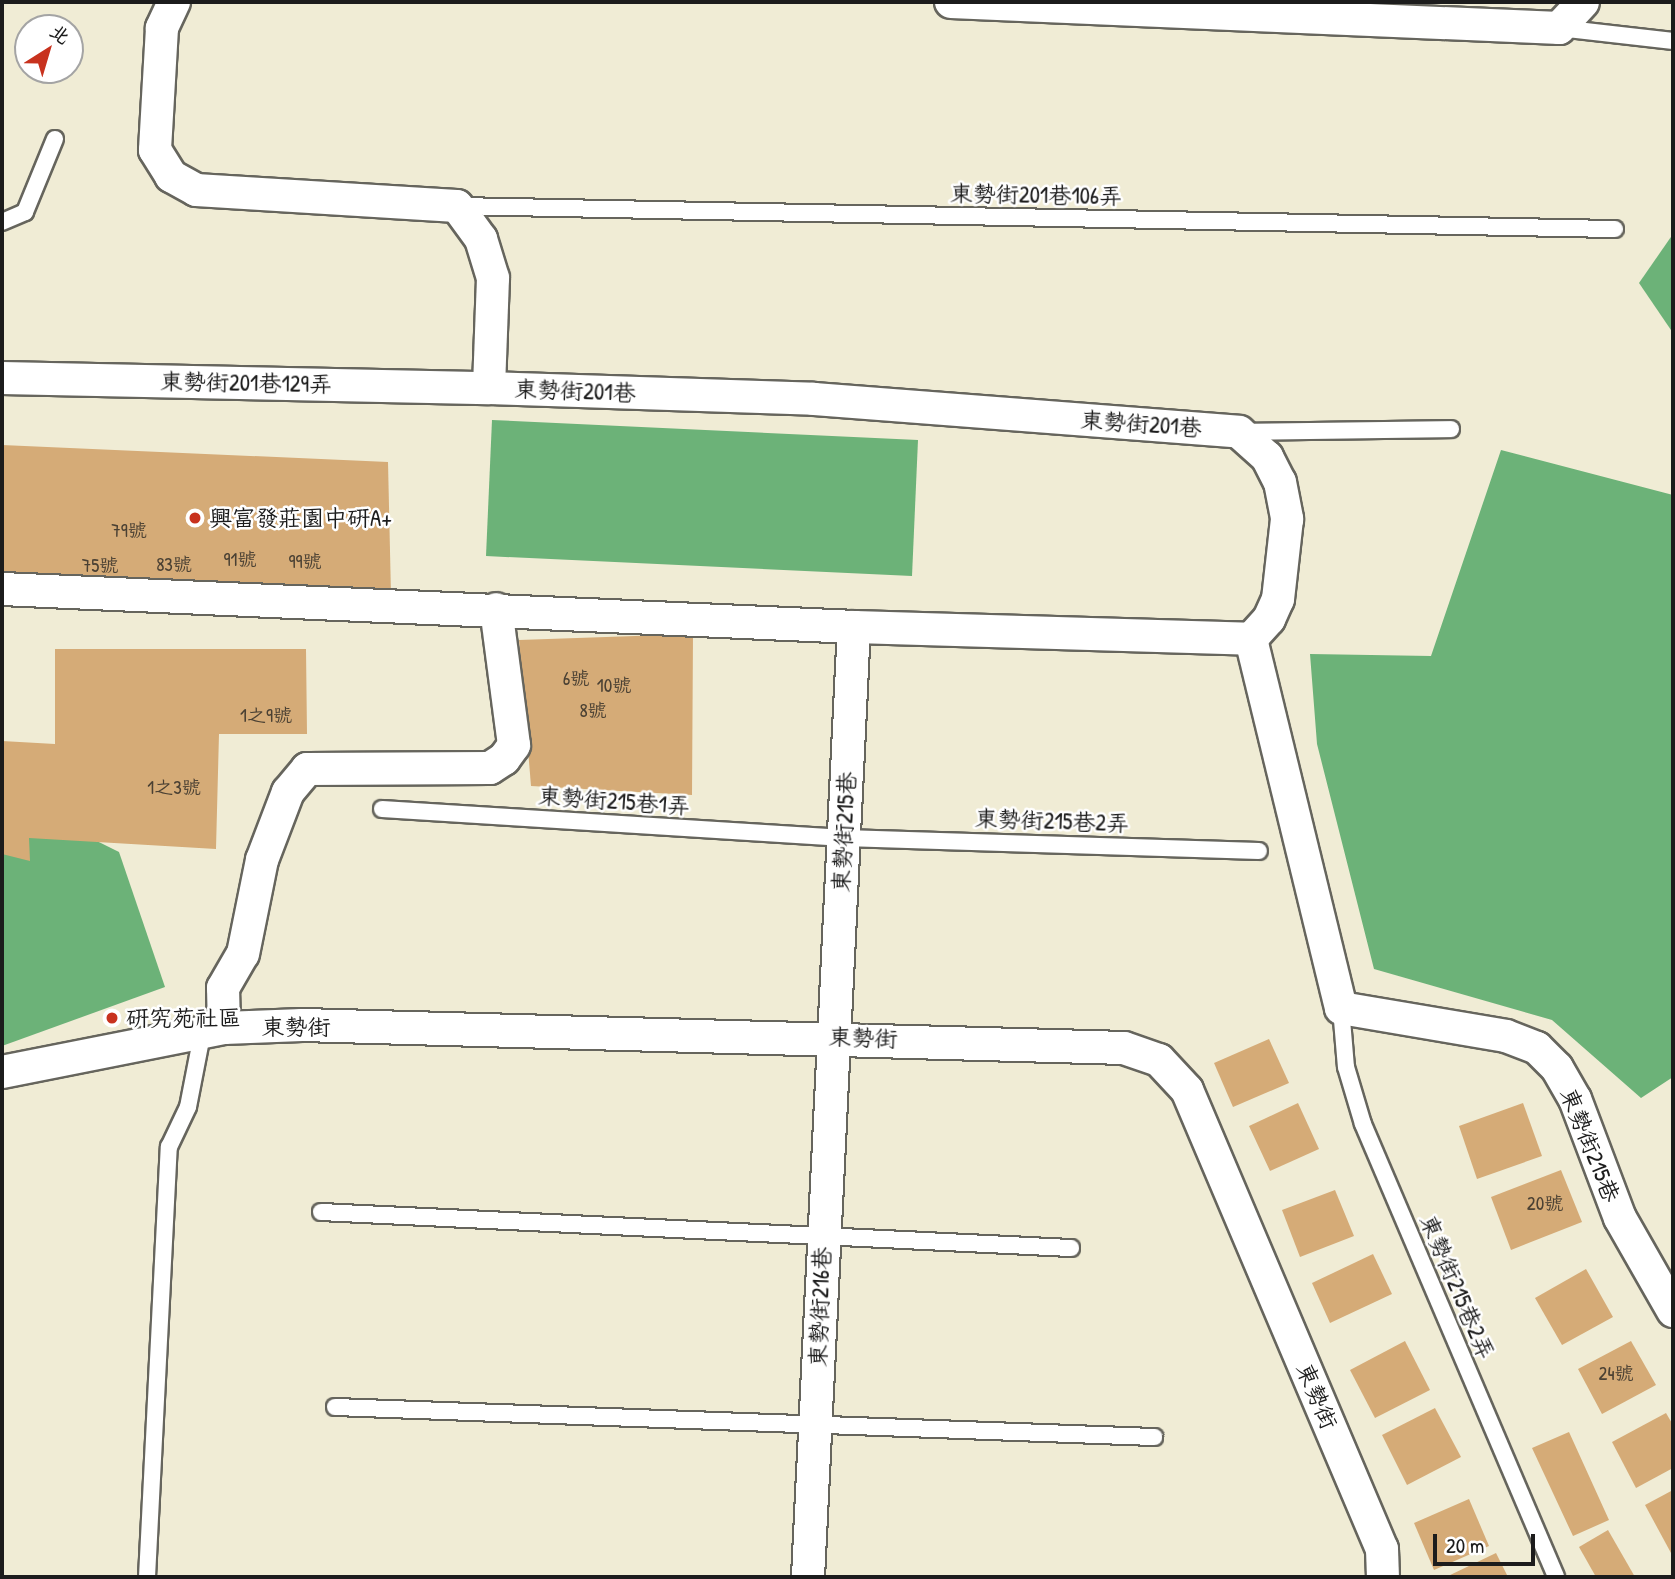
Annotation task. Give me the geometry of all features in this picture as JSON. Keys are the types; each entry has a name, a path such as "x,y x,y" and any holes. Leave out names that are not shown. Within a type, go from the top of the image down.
{"street":[{"path":"174,2 162,28 155,150 171,176 196,190 457,206"},
{"path":"951,2 1559,28 1583,2"},
{"name":"東勢街201巷","path":"457,206 481,239 493,278 489,388 814,399 1239,432"},
{"name":"東勢街201巷129弄","path":"2,378 489,388"},
{"path":"2,589 854,627 1251,639 1269,619 1278,599 1287,519 1280,482 1267,457 1239,432"},
{"path":"213,1031 223,988 243,954 262,860 288,792 307,769 490,768 504,760 514,744 496,609"},
{"name":"東勢街215巷","path":"832,1037 854,627"},
{"path":"1251,639 1341,1008"},
{"name":"東勢街215巷","path":"1341,1008 1506,1036 1537,1048 1557,1068 1575,1099 1620,1218 1673,1311"},
{"name":"東勢街","path":"2,1072 213,1031 302,1025 832,1037 1124,1048 1159,1060 1187,1090 1382,1549 1383,1577"},
{"name":"東勢街216巷","path":"808,1577 832,1037"}],"lane":[{"path":"1559,28 1673,41"},
{"path":"2,222 25,212 55,139"},
{"name":"東勢街201巷106弄","path":"457,206 1615,229"},
{"path":"1239,432 1451,429"},
{"name":"東勢街215巷1弄","path":"382,809 844,838"},
{"name":"東勢街215巷2弄","path":"844,838 1259,850"},
{"name":"東勢街215巷2弄","path":"1341,1008 1346,1067 1363,1124 1556,1577"},
{"path":"147,1577 169,1147 188,1107 213,1031"},
{"path":"321,1212 1070,1248"},
{"path":"335,1406 1154,1437"}],"green space":[{"path":"1673,234 1673,333 1639,283"},
{"path":"492,420 918,440 912,576 486,556"},
{"path":"1501,450 1673,495 1673,1077 1641,1098 1552,1020 1374,969 1317,744 1310,654 1431,656"},
{"path":"2,794 119,852 165,987 2,1046"}],"building":[{"name":"興富發莊園中研A+","path":"2,445 388,462 391,595 2,574"},
{"path":"693,634 692,795 531,786 519,640"},
{"path":"55,649 306,649 307,734 219,734 216,849 29,838 30,861 2,854 2,741 55,744"},
{"path":"1269,1039 1289,1083 1233,1107 1214,1063"},
{"path":"1298,1103 1319,1149 1270,1171 1249,1126"},
{"path":"1523,1103 1542,1156 1477,1179 1459,1126"},
{"path":"1561,1170 1582,1222 1511,1250 1491,1197"},
{"path":"1335,1190 1354,1236 1300,1257 1282,1210"},
{"path":"1373,1254 1392,1294 1330,1323 1312,1283"},
{"path":"1586,1269 1613,1317 1562,1345 1535,1298"},
{"path":"1405,1341 1430,1390 1375,1418 1350,1370"},
{"path":"1631,1341 1656,1385 1602,1414 1578,1369"},
{"path":"1435,1408 1461,1457 1407,1485 1382,1435"},
{"path":"1666,1413 1673,1425 1673,1468 1636,1488 1612,1442"},
{"path":"1569,1432 1609,1520 1573,1536 1532,1448"},
{"path":"1673,1490 1673,1552 1671,1553 1645,1505"},
{"path":"1469,1499 1489,1546 1434,1570 1414,1523"},
{"path":"1608,1530 1635,1577 1596,1577 1579,1547"},
{"path":"1496,1553 1508,1577 1446,1577"}],"place":[{"name":"興富發莊園中研A+","path":"195,518"},
{"name":"研究苑社區","path":"112,1018"}]}
